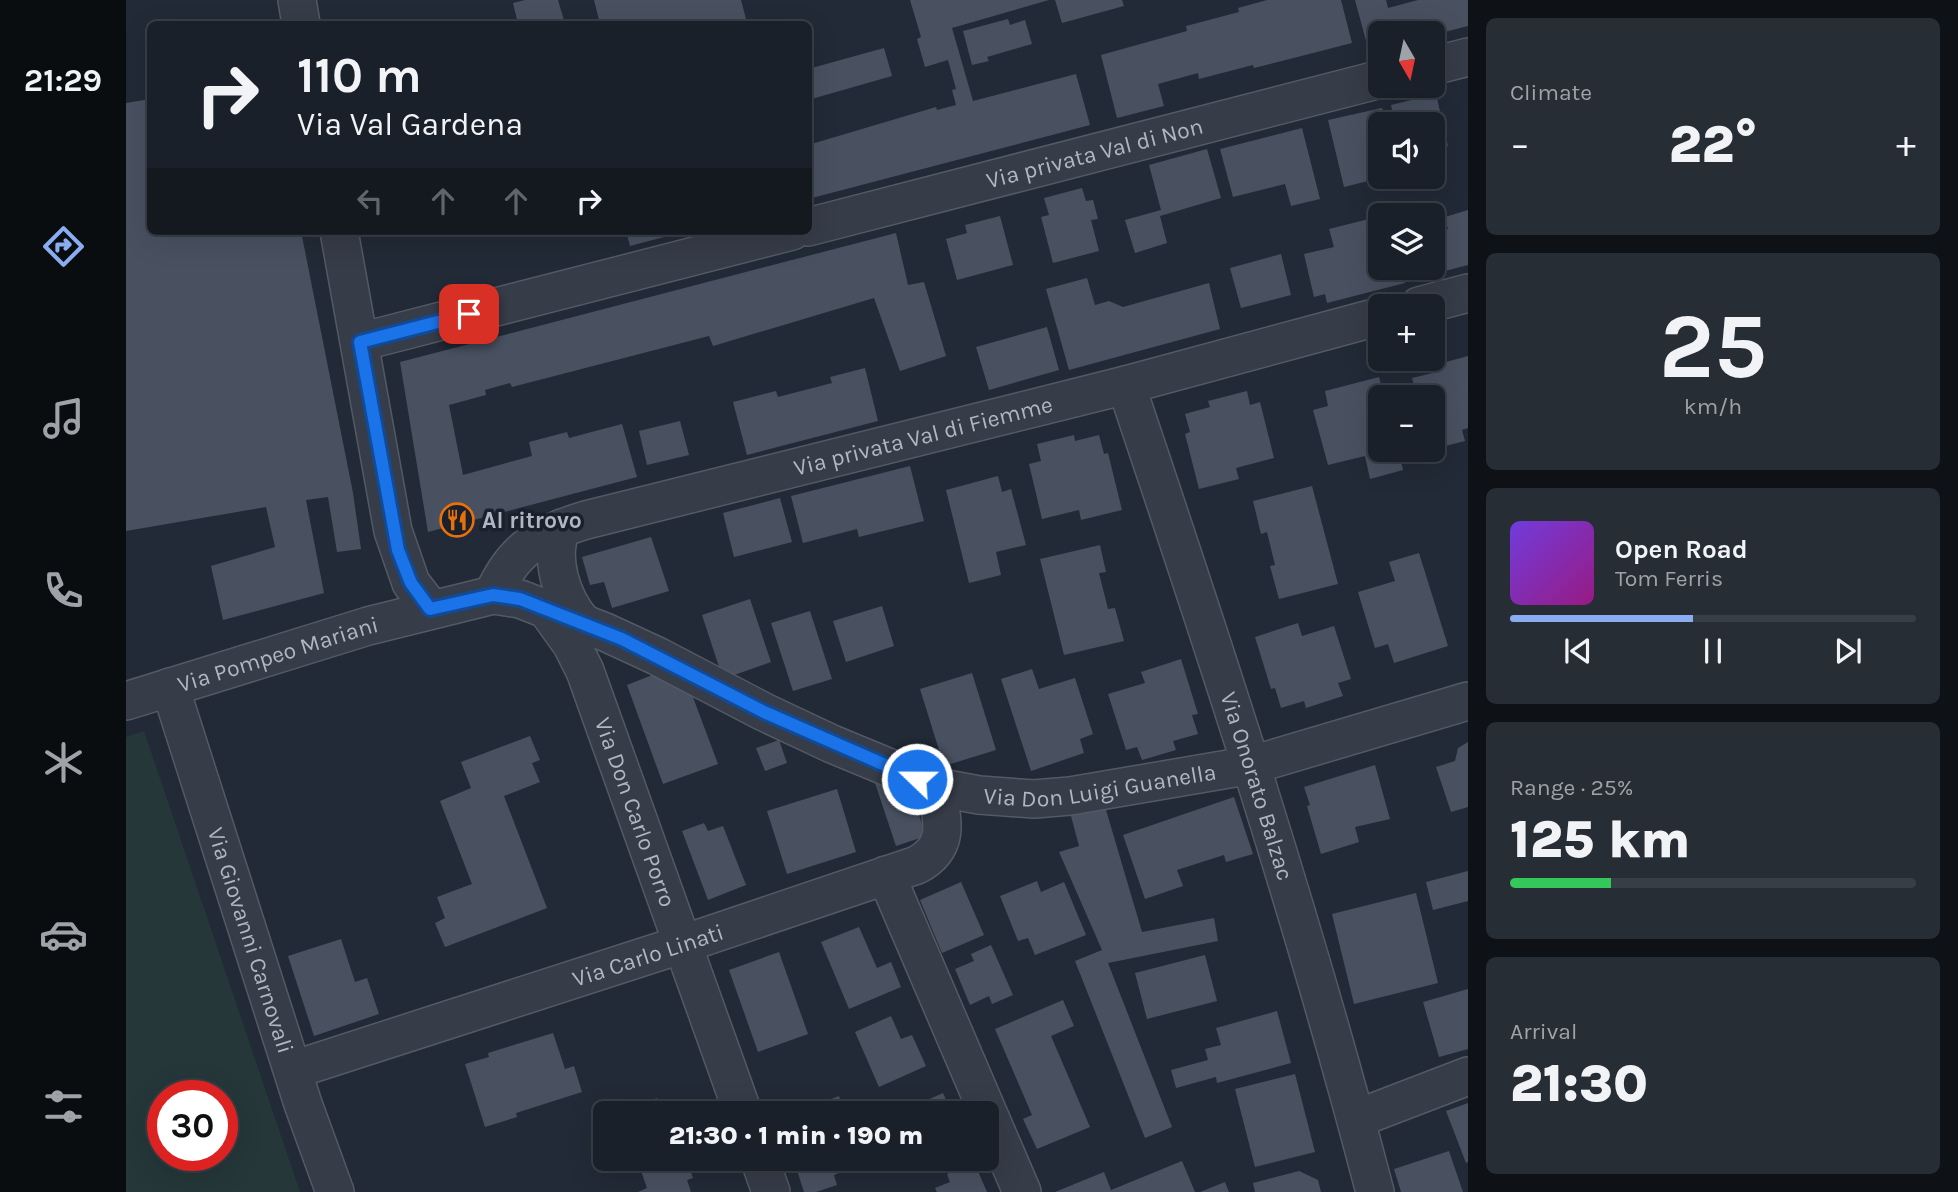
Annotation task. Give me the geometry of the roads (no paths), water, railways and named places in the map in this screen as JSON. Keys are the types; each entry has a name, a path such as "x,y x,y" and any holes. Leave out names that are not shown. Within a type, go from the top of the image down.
{"street":[{"path":"297,0 300,21"},
{"path":"1446,63 1468,57"},
{"name":"Via privata Val di Non","path":"812,226 1368,82"},
{"path":"340,235 398,550 411,583 430,609"},
{"path":"360,342 776,235"},
{"path":"1445,299 1468,293"},
{"name":"Via privata Val di Fiemme","path":"493,595 506,568 516,556 542,536 586,520 1126,385 1368,320"},
{"name":"Via Onorato Balzac","path":"1126,385 1252,765 1375,1192"},
{"path":"562,528 555,546 557,562 568,603 583,623"},
{"name":"Via Don Luigi Guanella","path":"430,609 493,595 520,599 622,639 797,727 936,786 979,796 1047,798 1109,791 1252,765 1468,701"},
{"name":"Via Pompeo Mariani","path":"126,701 355,629 430,609"},
{"name":"Via Don Carlo Porro","path":"547,610 572,645 585,671 739,1101"},
{"path":"585,671 595,654 622,639"},
{"name":"Via Giovanni Carnovali","path":"170,687 335,1192"},
{"name":"Via Carlo Linati","path":"293,1070 917,865 932,856 943,832 936,786"},
{"path":"886,875 1022,1192"},
{"path":"1356,1119 1468,1076"},
{"path":"764,1171 771,1192"}],"place":[{"name":"Al ritrovo","path":"457,520"}]}
